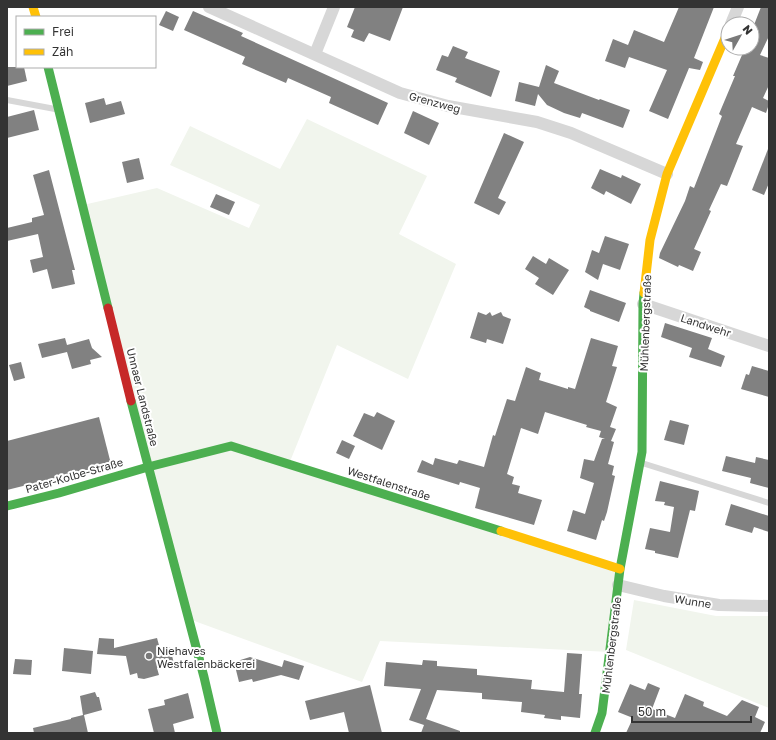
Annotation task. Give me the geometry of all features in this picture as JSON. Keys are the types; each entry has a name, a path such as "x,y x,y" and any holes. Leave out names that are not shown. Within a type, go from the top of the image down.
{"street":[{"name":"Grenzweg","path":"209,7 400,93 448,106 544,124 571,132 668,174"},
{"path":"316,54 334,7"},
{"name":"Mühlenbergstraße","path":"595,733 602,713 620,569 642,452 643,304 650,240 668,174 720,50"},
{"name":"Unnaer Landstraße","path":"48,68 148,467 204,677 217,733"},
{"name":"Landwehr","path":"643,304 769,346"},
{"name":"Westfalenstraße","path":"148,467 231,446 620,569"},
{"name":"Pater-Kolbe-Straße","path":"7,506 148,467"},
{"name":"Wunne","path":"618,585 664,596 719,605 769,606"}],"lane":[{"path":"7,100 59,109"},
{"path":"640,462 769,503"}],"shaded area":[{"path":"307,119 427,176 399,234 456,264 408,379 337,345 289,464 620,569 610,652 380,641 362,682 189,619 83,205 157,188 249,228 260,205 170,165 190,126 280,169"},
{"path":"634,600 716,616 769,616 769,708 626,650"}],"building":[{"path":"355,7 403,7 390,41 369,33 364,42 351,37 354,30 347,27"},
{"path":"679,7 714,7 694,58 703,62 700,70 689,68 668,119 649,111 667,70 629,57 625,68 605,61 613,39 628,45 634,30 664,42"},
{"path":"761,7 769,7 769,36 760,55 760,16 757,16"},
{"path":"166,11 179,17 173,31 159,25"},
{"path":"193,11 243,33 241,36 388,103 378,125 329,103 331,97 288,78 286,83 242,64 245,57 184,30"},
{"path":"453,46 468,52 465,58 500,71 491,97 455,82 457,78 436,70 442,55 448,57"},
{"path":"760,55 769,58 769,85 763,98 769,101 769,104 766,113 752,107 736,144 743,146 727,186 721,184 694,249 701,252 693,271 679,265 678,267 659,258 660,253 685,201 690,186 694,188 722,116 719,114 735,76 733,76 742,56"},
{"path":"546,65 559,71 554,83 630,110 623,128 582,113 580,118 564,113 547,105 538,94 535,106 515,101 519,82 539,87"},
{"path":"7,67 24,68 27,81 7,86"},
{"path":"104,98 106,105 121,101 125,114 90,123 85,103"},
{"path":"34,110 39,130 7,138 7,117"},
{"path":"413,111 439,123 429,145 404,133"},
{"path":"504,133 524,142 498,198 506,202 499,215 474,203"},
{"path":"768,149 769,183 764,195 752,190"},
{"path":"139,158 144,179 127,183 122,162"},
{"path":"600,169 621,178 622,175 641,184 631,204 606,191 604,195 591,188"},
{"path":"49,170 75,270 72,270 75,284 52,289 47,269 33,273 30,260 43,257 38,234 7,241 7,228 32,222 32,218 44,215 33,175"},
{"path":"216,194 235,202 229,215 210,207"},
{"path":"605,236 629,244 620,270 603,264 598,280 585,272 592,250 599,253"},
{"path":"533,256 546,264 549,258 569,270 553,295 535,284 539,278 525,269"},
{"path":"590,290 626,303 619,322 590,311 584,307"},
{"path":"478,312 486,315 490,312 492,316 501,312 503,316 511,319 503,344 487,339 486,343 470,338"},
{"path":"665,323 712,338 708,349 725,356 721,367 689,357 692,348 661,337"},
{"path":"65,338 67,345 89,339 92,348 102,357 90,360 91,364 72,369 67,352 42,358 38,344"},
{"path":"591,338 618,346 612,366 617,367 606,402 617,407 610,427 616,429 611,441 614,442 608,464 614,466 612,475 615,476 607,512 604,521 602,520 596,540 567,531 573,510 585,514 594,483 580,478 584,459 594,461 602,439 605,439 599,437 601,431 586,427 587,425 545,412 538,434 521,428 507,474 514,477 512,484 520,486 518,493 542,500 534,525 475,508 480,488 460,482 459,485 417,472 422,460 433,465 435,458 457,464 459,460 484,467 493,435 495,436 507,399 515,401 526,367 541,373 539,380 568,389 568,387 575,389"},
{"path":"21,362 25,378 14,381 9,365"},
{"path":"752,366 769,371 769,397 741,389 746,374 749,375"},
{"path":"377,412 395,421 382,450 353,436 364,413 374,417"},
{"path":"99,417 111,464 7,490 7,441"},
{"path":"670,420 689,425 684,445 664,440"},
{"path":"342,440 355,446 349,459 336,453"},
{"path":"726,456 755,463 756,457 769,460 769,488 750,483 751,478 722,471"},
{"path":"660,481 699,491 695,511 690,510 678,558 655,553 655,551 645,549 650,528 670,532 674,507 664,505 665,502 655,501"},
{"path":"731,504 769,516 769,532 754,527 752,533 725,525"},
{"name":"Niehaves Westfalenbäckerei","path":"99,638 114,639 114,648 157,638 160,649 170,647 174,664 157,668 159,675 144,679 138,678 137,673 130,675 126,656 97,654"},
{"path":"64,648 93,651 91,674 62,671"},
{"path":"567,653 582,654 579,694 582,694 580,718 561,716 561,720 544,718 545,715 521,712 522,702 482,699 482,693 437,690 426,719 460,731 460,733 421,733 424,725 409,720 421,689 384,686 386,662 422,665 423,660 437,661 437,666 477,669 477,675 532,680 531,689 564,692"},
{"path":"250,657 282,667 284,660 304,666 299,680 281,675 253,682 252,679 239,682 234,662"},
{"path":"15,659 32,660 31,675 13,674"},
{"path":"648,683 660,688 652,709 675,718 685,694 704,702 703,706 727,716 742,700 759,707 755,717 765,722 760,733 626,733 633,718 618,712 630,684 645,690"},
{"path":"370,685 382,733 349,733 344,712 310,720 305,701"},
{"path":"95,692 97,697 99,697 102,710 84,715 88,733 34,733 33,728 83,715 80,696"},
{"path":"188,693 194,718 173,724 175,733 154,733 148,709 165,705 164,700"}],"traffic: fast":[{"path":"48,68 108,308"},
{"path":"595,733 602,713 620,569 642,452 644,293"},
{"path":"131,401 204,677 217,733"},
{"path":"7,506 231,446 501,531"}],"traffic: slow":[{"path":"33,7 36,16"},
{"path":"644,293 650,240 667,174 720,50"},
{"path":"501,531 620,569"}],"traffic: jam":[{"path":"108,308 131,401"}],"place":[{"name":"Niehaves Westfalenbäckerei","path":"149,656"}]}
